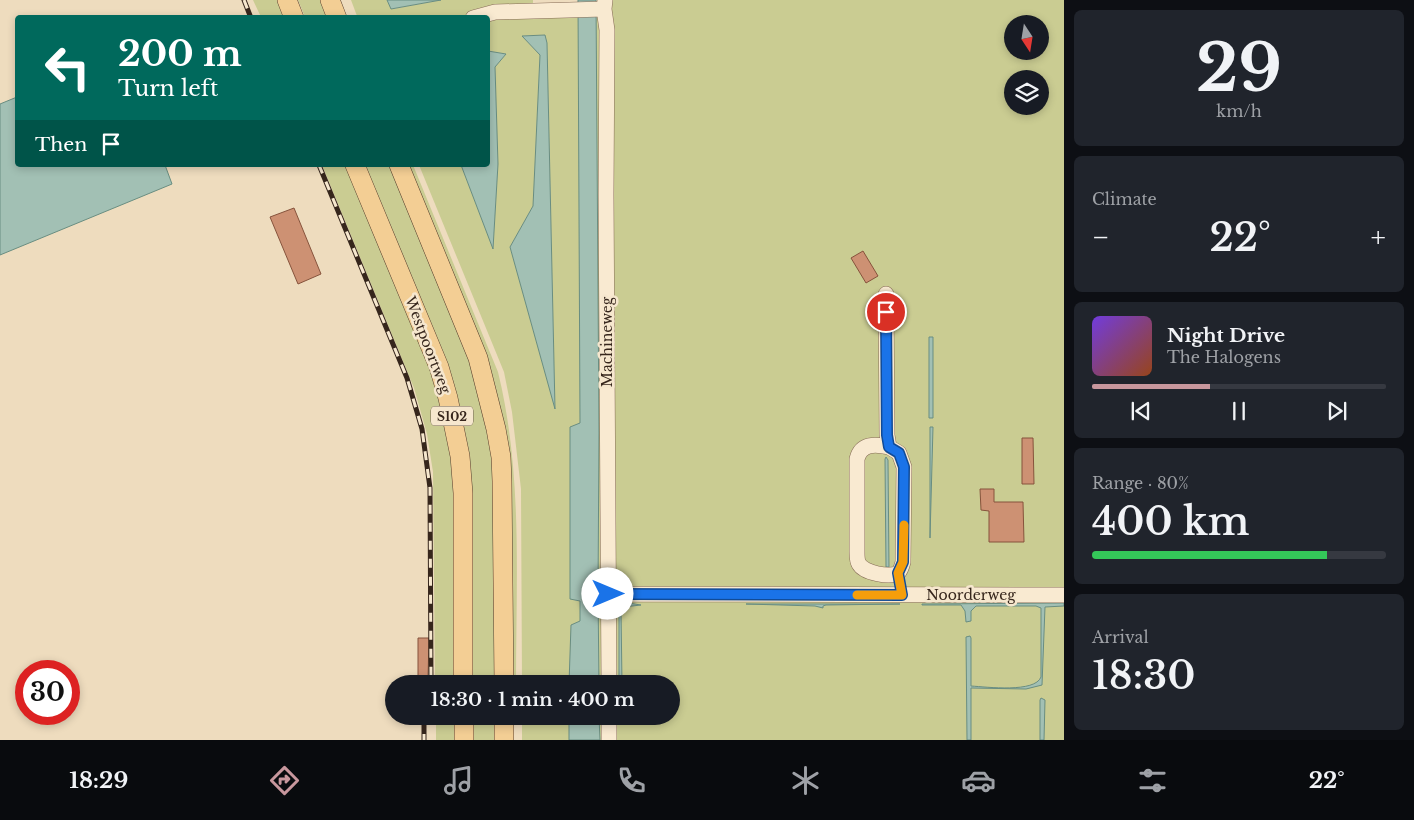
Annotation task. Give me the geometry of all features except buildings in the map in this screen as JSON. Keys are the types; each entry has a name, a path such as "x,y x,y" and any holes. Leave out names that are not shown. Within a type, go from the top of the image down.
{"main road":[{"path":"287,0 293,15"},
{"path":"330,0 336,15"},
{"name":"Westpoortweg","path":"356,167 439,367 448,398 460,456 463,493 464,675"},
{"name":"S102","path":"400,167 478,358 496,429 501,457 502,482 504,675"},
{"path":"464,725 464,740"},
{"path":"504,725 504,740"}],"street":[{"path":"484,15 495,12 572,10 602,6"},
{"name":"Machineweg","path":"602,6 607,30 609,675"},
{"path":"886,294 887,435 889,447"},
{"path":"898,573 871,572 861,567 858,559 857,459 861,449 869,446 889,447 899,453 904,467 903,562 898,573 902,595"},
{"name":"Noorderweg","path":"608,594 1064,595"},
{"path":"609,725 609,740"}],"green space":[{"path":"253,0 277,0 283,15 260,15"},
{"path":"298,0 325,0 331,15 304,15"},
{"path":"351,0 387,0 392,9 441,0 533,0 531,6 487,7 467,15 357,15"},
{"path":"611,0 1064,0 1064,740 613,740 613,725 680,725 680,675 613,675 616,588"},
{"path":"490,18 601,18 606,675 522,675 521,489 512,412 504,372 420,167 462,167 493,248 498,164 495,67 506,54 490,51","holes":["544,35 547,43 555,407 510,247 533,206 540,55 522,36"]},
{"path":"323,167 348,167 424,348 453,435 460,675 435,675 433,472 427,434 414,388"},
{"path":"362,167 389,167 413,211 462,332 491,427 499,675 468,675 465,456"},
{"path":"410,167 414,167 498,372 506,410 515,488 517,566 516,675 508,675 506,456"},
{"path":"436,725 460,725 460,740 436,740"},
{"path":"468,725 499,725 498,740 468,740"},
{"path":"522,725 606,725 606,740 522,740"}],"shaded area":[{"path":"387,0 441,0 391,9"},
{"path":"578,0 596,0 599,675 569,675 571,625 580,621 580,601 570,599 570,427 580,423"},
{"path":"545,35 547,43 555,409 510,247 533,206 540,55 522,36"},
{"path":"490,51 506,54 495,67 498,164 493,249 462,167 490,167"},
{"path":"15,98 15,167 166,167 172,184 0,255 0,104"},
{"path":"929,337 933,337 933,418 929,418"},
{"path":"930,427 933,427 930,538"},
{"path":"886,457 888,460 889,567 886,567"},
{"path":"1064,603 1064,606 1045,607 1042,685 1026,689 971,688 971,740 967,740 966,637 970,636 971,638 971,686 1010,688 1030,685 1037,682 1041,677 1041,608 1036,606 976,606 971,611 971,621 966,622 965,611 961,605 922,604"},
{"path":"620,604 641,605 623,607 621,610 622,675 619,675"},
{"path":"746,604 900,604 826,605 823,608 815,606"},
{"path":"1041,698 1045,700 1044,740 1040,740"},
{"path":"569,725 599,725 600,740 569,740"}],"railway":[{"path":"244,0 250,15"},
{"path":"320,167 407,378 422,429 430,488 431,675"},
{"path":"424,725 424,740"}],"slow traffic":[{"path":"857,595 902,595 898,573 903,565 904,525"}],"route":[{"path":"608,594 902,595 898,573 903,565 904,467 899,453 897,450 889,447 887,440 886,312"}]}
